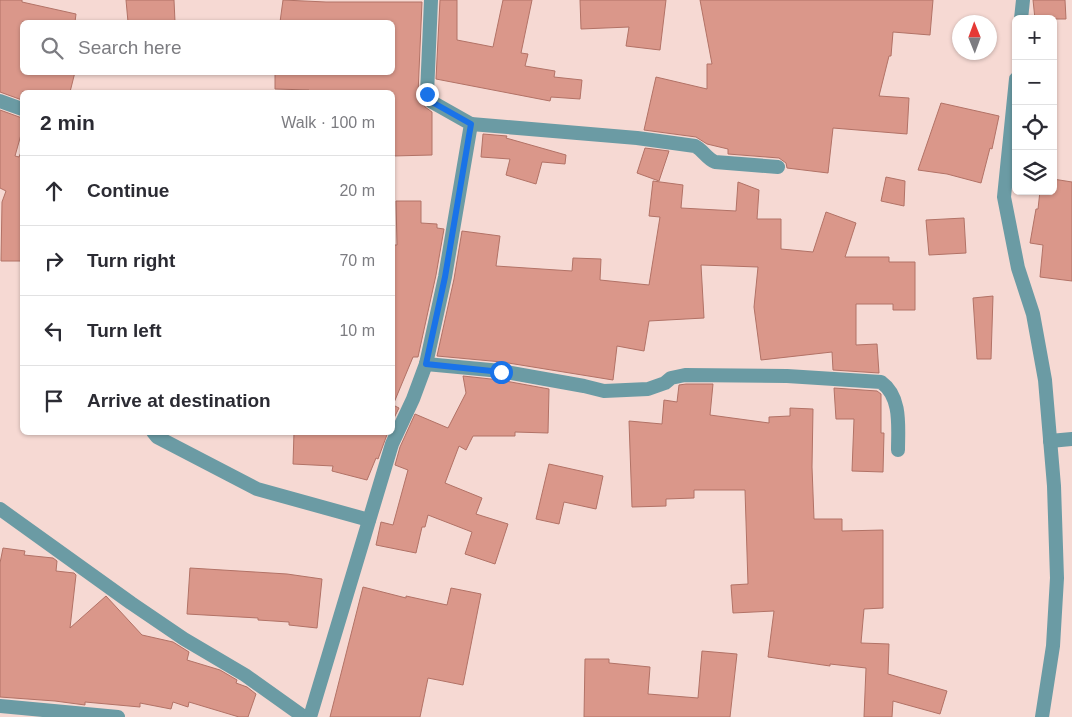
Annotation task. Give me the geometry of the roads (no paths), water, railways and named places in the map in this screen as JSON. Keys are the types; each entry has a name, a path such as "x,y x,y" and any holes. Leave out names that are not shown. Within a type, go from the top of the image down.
{"street":[{"path":"431,0 427,94 432,102 471,124 637,138 694,146 701,149 710,160 715,162 778,167"},
{"path":"1021,15 1023,0"},
{"path":"0,101 20,108"},
{"path":"1013,105 1004,196 1018,268 1033,314 1045,380 1057,578 1053,646 1042,717"},
{"path":"310,717 392,444 413,399 426,364 445,277 471,124"},
{"path":"426,364 501,372 604,391 648,389 665,383 671,378 685,375 787,376 881,382 890,388 898,413 898,450"},
{"path":"156,435 257,489 369,520"},
{"path":"1050,441 1072,439"},
{"path":"0,509 131,603 184,639 245,675 304,717"},
{"path":"0,706 118,717"}]}
